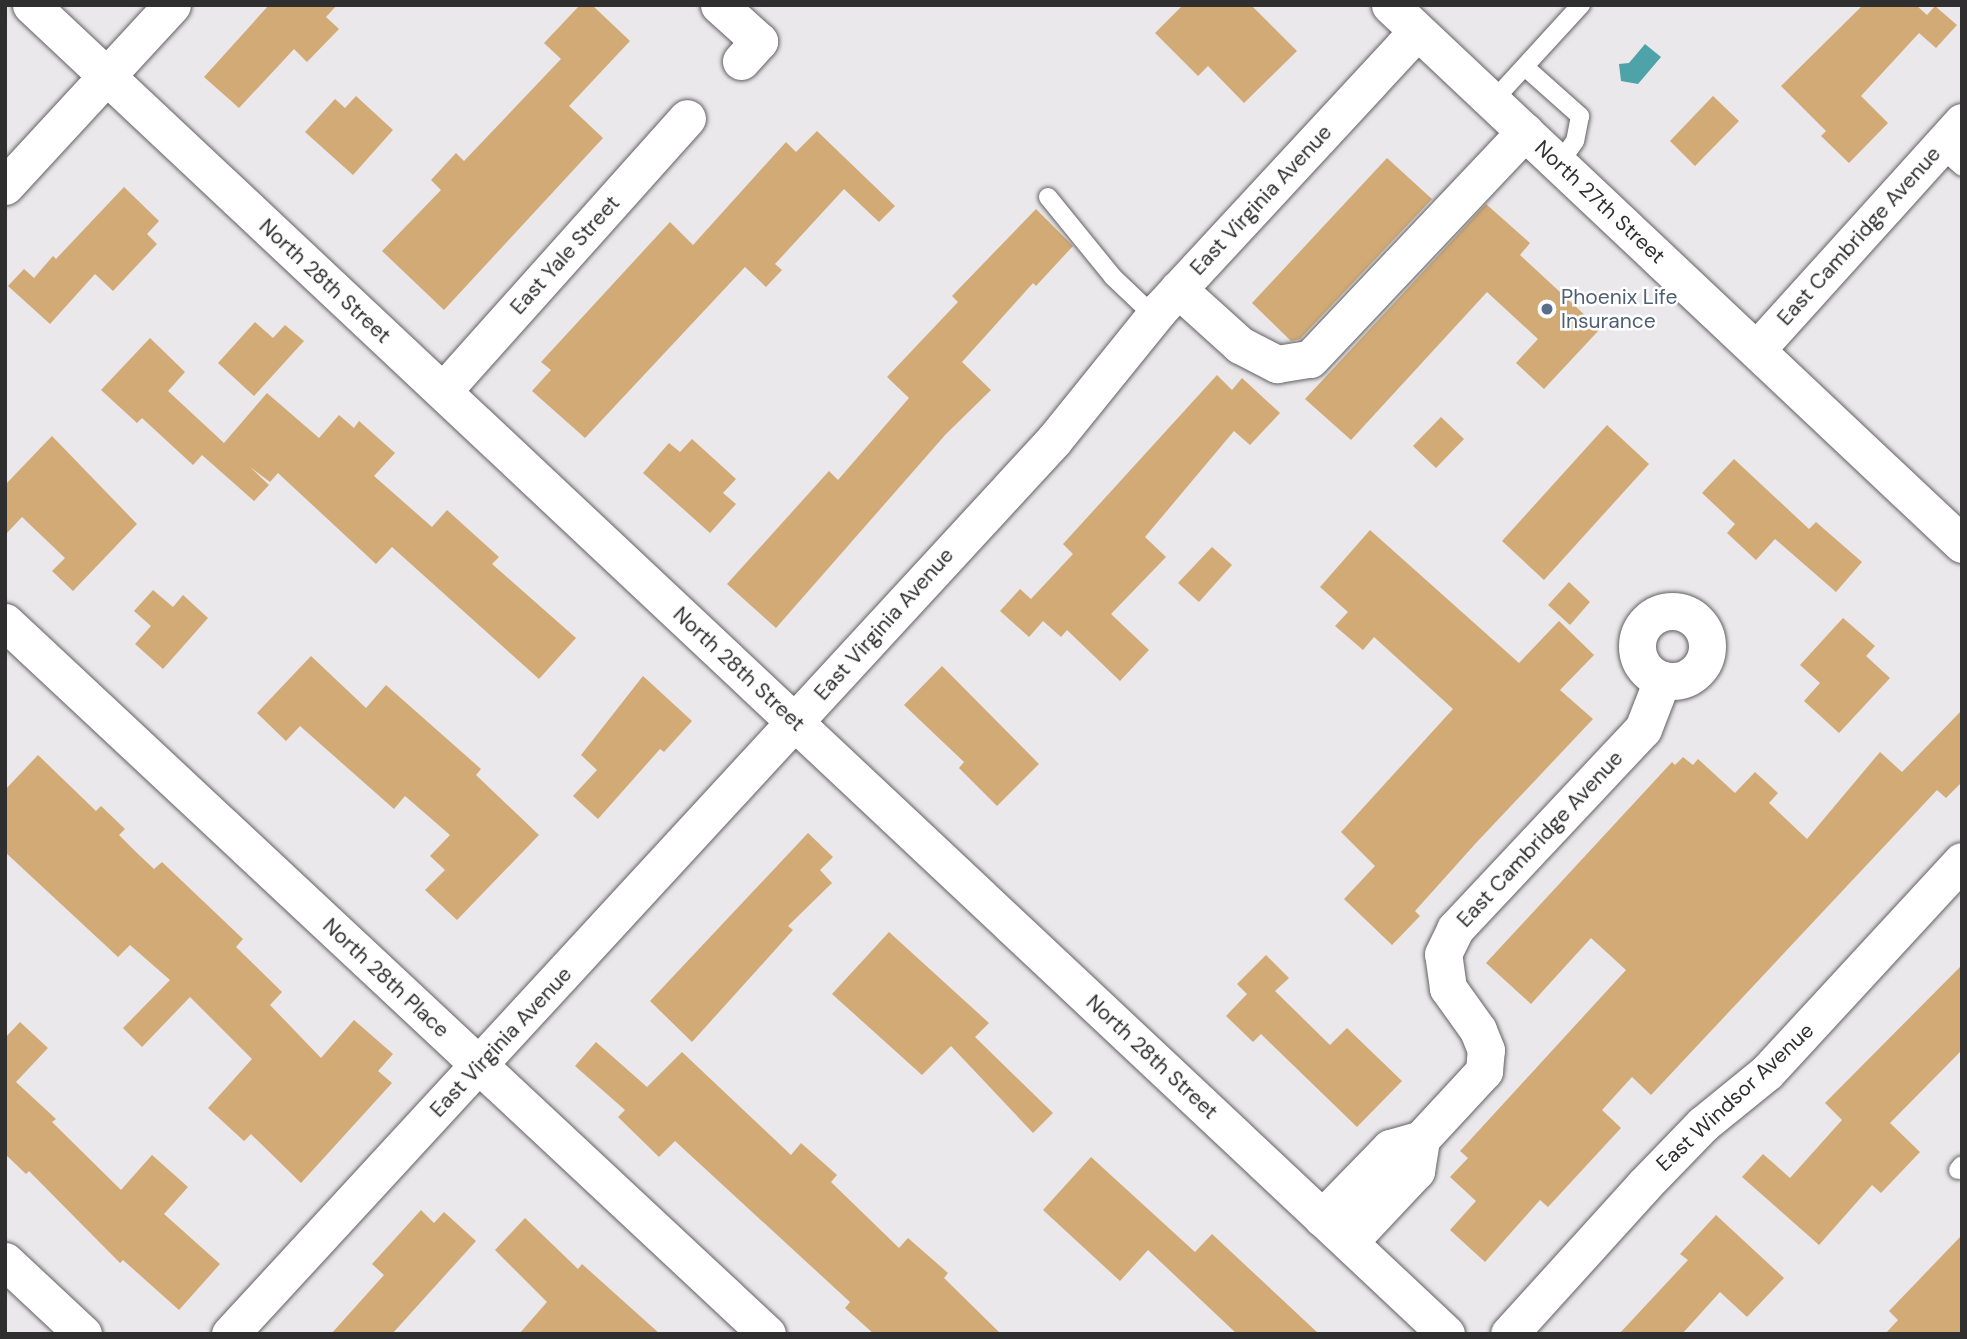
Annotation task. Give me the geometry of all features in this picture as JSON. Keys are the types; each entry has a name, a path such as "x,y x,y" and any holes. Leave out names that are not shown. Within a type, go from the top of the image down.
{"street":[{"name":"North 28th Street","path":"31,5 1446,1334"},
{"path":"5,186 172,5"},
{"path":"719,5 759,41 741,61"},
{"name":"North 27th Street","path":"1390,5 1962,544"},
{"name":"East Virginia Avenue","path":"230,1334 480,1066 1054,440 1178,289 1417,32"},
{"name":"East Yale Street","path":"443,391 687,118"},
{"path":"1178,289 1240,345 1277,364 1310,359 1525,132"},
{"name":"East Cambridge Avenue","path":"1757,349 1954,145"},
{"name":"North 28th Place","path":"5,622 767,1334"},
{"name":"East Cambridge Avenue","path":"1322,1217 1390,1148 1421,1139 1484,1071 1486,1050 1478,1030 1448,988 1443,954 1455,929 1643,729 1662,680"},
{"name":"East Windsor Avenue","path":"1509,1334 1643,1186 1703,1124 1767,1072 1962,861"},
{"path":"1349,1242 1416,1171 1421,1139"},
{"path":"5,1261 83,1334"}],"lane":[{"path":"1492,102 1581,5"},
{"path":"1525,66 1580,116 1575,141 1559,164"},
{"path":"1048,197 1113,277 1154,316"}],"water":[{"path":"1645,44 1661,57 1638,84 1621,81 1619,64 1629,63"}],"building":[{"path":"269,5 337,5 326,17 339,29 307,62 294,49 239,108 204,77"},
{"path":"580,5 592,5 630,41 569,106 603,138 444,310 382,251 441,190 431,180 456,153 464,161 561,59 544,43"},
{"path":"1183,5 1251,5 1297,51 1244,103 1208,66 1198,76 1155,33"},
{"path":"1863,5 1916,5 1927,15 1935,6 1957,25 1936,48 1919,33 1861,96 1888,123 1849,163 1821,136 1826,131 1781,86"},
{"path":"356,96 393,130 353,175 305,132 335,99 345,108"},
{"path":"1713,96 1739,121 1695,166 1670,141"},
{"path":"817,131 895,206 879,222 844,189 775,264 782,270 766,287 745,267 585,438 532,391 551,370 541,362 670,222 693,245 786,142 796,152"},
{"path":"1387,158 1432,199 1300,339 1291,341 1252,303"},
{"path":"124,187 159,221 147,234 157,244 113,291 95,274 50,324 8,286 24,269 34,278 53,256 56,259"},
{"path":"1486,204 1530,243 1520,255 1600,329 1544,389 1516,363 1538,339 1487,292 1351,440 1305,399"},
{"path":"1036,209 1073,246 1036,286 1033,283 962,362 991,390 946,434 776,628 727,584 829,471 838,480 909,398 887,377 958,302 952,296"},
{"path":"255,322 273,338 285,325 304,341 254,396 218,363"},
{"path":"150,338 185,372 168,391 224,443 267,393 319,438 339,415 354,428 359,421 395,453 374,476 432,527 447,510 499,557 492,564 576,638 539,679 392,547 376,564 278,473 270,482 250,467 269,485 254,501 202,455 193,465 142,418 137,423 101,390"},
{"path":"1217,375 1232,390 1242,378 1280,413 1250,445 1234,431 1145,537 1166,557 1111,614 1149,650 1120,681 1067,630 1061,637 1043,621 1029,637 1000,611 1020,589 1031,599 1073,554 1063,544"},
{"path":"1441,417 1464,439 1436,468 1413,446"},
{"path":"1607,425 1649,464 1544,580 1502,541"},
{"path":"52,436 137,524 73,591 52,571 65,558 22,517 5,535 5,485"},
{"path":"692,439 736,479 723,493 736,504 710,533 643,473 669,443 680,452"},
{"path":"1734,459 1809,529 1816,522 1862,562 1836,592 1775,539 1756,560 1727,533 1735,524 1702,493"},
{"path":"1370,530 1519,663 1559,621 1594,655 1560,690 1593,719 1415,911 1420,916 1392,945 1344,899 1375,866 1341,832 1453,709 1374,637 1363,650 1335,626 1348,612 1320,587"},
{"path":"1212,547 1232,565 1199,602 1178,583"},
{"path":"1569,582 1590,602 1570,625 1548,605"},
{"path":"153,590 173,607 183,595 208,618 163,669 135,644 151,626 134,611"},
{"path":"1843,618 1875,646 1866,656 1890,678 1839,733 1804,701 1820,683 1800,665"},
{"path":"311,656 366,708 386,685 481,769 476,775 539,835 457,920 425,890 445,870 430,856 450,835 405,796 394,809 300,726 286,741 257,713"},
{"path":"942,666 1039,764 997,806 959,768 964,762 904,705"},
{"path":"643,676 692,721 664,752 660,749 598,819 573,796 597,770 581,755"},
{"path":"1962,710 1962,782 1946,798 1937,790 1651,1095 1632,1077 1602,1110 1621,1128 1548,1207 1540,1200 1485,1262 1450,1230 1476,1201 1450,1177 1468,1158 1460,1151 1626,970 1591,938 1531,1004 1486,963 1672,762 1675,765 1683,757 1693,765 1698,759 1735,793 1755,772 1778,793 1769,803 1807,839 1880,752 1902,772"},
{"path":"38,755 96,811 101,806 125,829 119,835 154,869 162,862 243,939 236,947 282,992 270,1005 321,1058 354,1020 393,1054 378,1071 392,1083 301,1183 251,1134 244,1141 208,1108 252,1059 190,997 142,1047 123,1028 170,980 130,945 118,957 5,852 5,790"},
{"path":"808,833 833,857 820,870 832,883 788,926 793,930 692,1042 650,1001"},
{"path":"889,932 989,1023 975,1037 1053,1113 1033,1133 951,1046 922,1075 832,994"},
{"path":"1266,955 1289,978 1275,991 1330,1045 1347,1028 1402,1081 1357,1127 1261,1034 1253,1042 1226,1016 1247,994 1237,984"},
{"path":"1962,965 1962,1050 1890,1123 1920,1152 1881,1193 1872,1185 1819,1245 1742,1177 1763,1154 1790,1178 1842,1120 1825,1103"},
{"path":"20,1022 48,1048 16,1082 56,1119 52,1122 121,1190 152,1155 188,1187 164,1214 220,1264 179,1310 123,1260 120,1263 29,1171 26,1174 5,1154 5,1038"},
{"path":"596,1042 647,1087 682,1052 791,1155 801,1143 837,1175 831,1182 899,1248 908,1238 948,1273 944,1278 1001,1334 874,1334 845,1308 850,1302 675,1141 659,1157 618,1117 625,1110 575,1066"},
{"path":"1091,1157 1195,1252 1212,1234 1319,1334 1237,1334 1148,1250 1120,1281 1043,1210"},
{"path":"421,1210 434,1223 444,1212 476,1241 392,1334 331,1334 384,1275 372,1264"},
{"path":"1716,1215 1784,1278 1747,1317 1720,1292 1682,1334 1619,1334 1688,1260 1680,1254"},
{"path":"525,1218 578,1269 582,1264 660,1334 519,1334 547,1302 495,1250"},
{"path":"1962,1235 1962,1334 1885,1334 1898,1320 1889,1311"}],"place":[{"name":"Phoenix Life Insurance","path":"1547,309"}]}
